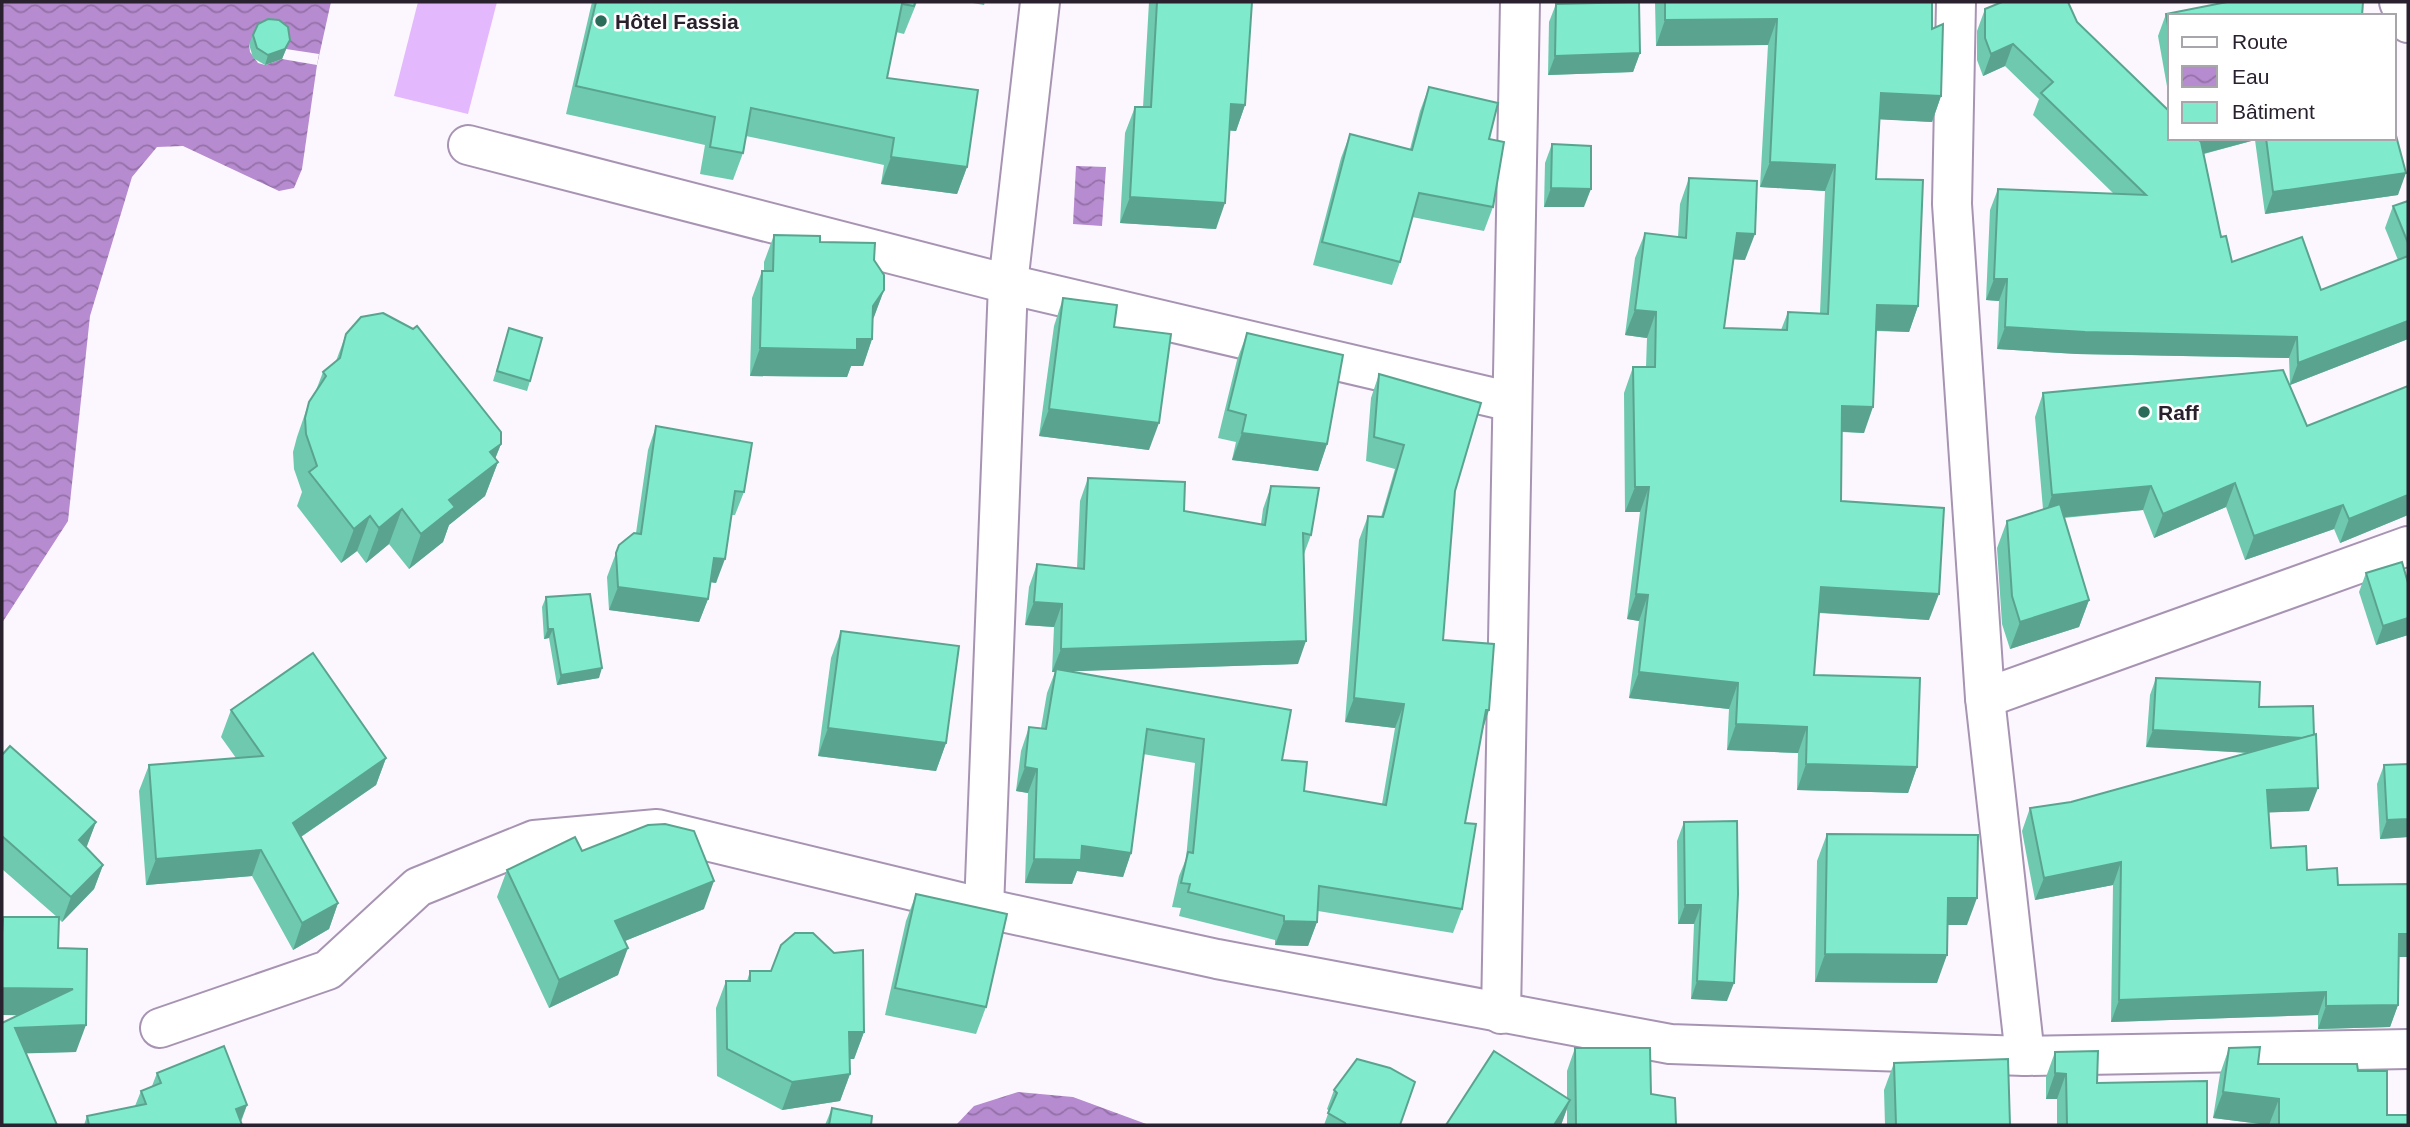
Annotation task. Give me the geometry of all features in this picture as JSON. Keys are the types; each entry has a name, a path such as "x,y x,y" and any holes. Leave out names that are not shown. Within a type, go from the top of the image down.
{"street":[{"path":"984,908 1008,284 1040,2"},
{"path":"1501,1014 1520,2"},
{"path":"1956,2 1952,204 1985,698 2025,1056"},
{"path":"2399,2 2408,23"},
{"path":"468,145 1008,284 1512,402"},
{"path":"1985,698 2408,546"},
{"path":"160,1028 328,970 418,887 534,840 657,829 984,908 1217,959 1670,1044 2025,1056 2408,1049"}],"shaded area":[{"path":"418,2 497,2 468,114 394,96"}],"water":[{"path":"2,2 331,2 317,65 302,169 294,188 279,191 183,146 157,147 132,177 90,316 68,521 2,623"},
{"path":"1076,166 1106,167 1102,226 1073,224"},
{"path":"1018,1092 1073,1097 1149,1125 956,1125 974,1106"}],"pier":[{"path":"284,37 286,49 319,54 317,65 282,59 265,65 258,63 250,52 249,44"}],"building":[{"path":"596,2 915,2 914,6 902,4 887,78 978,90 967,167 891,157 894,138 751,108 743,153 710,147 715,117 576,86"},
{"path":"1157,2 1252,2 1245,105 1231,104 1225,203 1130,197 1135,107 1151,107"},
{"path":"1639,2 1640,53 1555,56 1556,4"},
{"path":"1665,2 1932,2 1932,29 1943,24 1941,96 1881,93 1876,179 1923,180 1918,306 1877,305 1873,407 1842,406 1841,501 1944,508 1939,594 1821,587 1814,675 1920,678 1917,767 1806,764 1807,727 1736,724 1738,683 1639,672 1648,595 1636,594 1649,487 1635,487 1633,367 1655,367 1656,312 1635,310 1645,233 1686,238 1689,178 1757,181 1755,234 1737,233 1724,328 1787,330 1788,312 1828,314 1835,165 1770,162 1777,19 1665,20"},
{"path":"2002,2 2068,2 2077,22 2168,110 2168,140 2201,142 2221,237 2226,236 2232,262 2302,237 2321,290 2408,256 2408,321 2298,363 2297,337 2085,332 2005,327 2007,279 1994,279 1998,189 2146,195 2041,93 2053,82 2013,44 1991,54 1985,38 1985,9"},
{"path":"2227,2 2363,2 2362,14 2168,14 2168,26 2166,14"},
{"path":"268,19 279,20 288,27 290,40 285,49 268,55 257,48 253,35 258,24"},
{"path":"1429,87 1498,103 1489,139 1504,142 1493,207 1419,193 1400,262 1322,242 1350,134 1412,150"},
{"path":"2396,136 2406,173 2273,192 2266,140 2396,140"},
{"path":"1552,144 1591,146 1591,189 1551,188"},
{"path":"2408,201 2408,243 2393,206"},
{"path":"774,235 820,236 820,242 875,243 874,260 884,275 884,290 873,306 872,339 857,339 857,350 760,348 762,271 773,271"},
{"path":"1063,298 1117,305 1114,327 1171,334 1159,423 1049,409"},
{"path":"383,313 413,329 417,326 501,432 501,444 490,452 498,462 449,500 455,507 421,534 402,509 379,528 370,516 354,529 309,472 317,466 306,434 305,418 309,402 326,376 323,372 340,358 346,334 361,317"},
{"path":"509,328 542,338 530,381 497,371"},
{"path":"1247,333 1343,355 1327,444 1242,433 1246,415 1228,410"},
{"path":"2283,370 2307,426 2408,386 2408,495 2349,519 2343,505 2254,536 2235,483 2163,514 2151,486 2052,495 2043,393"},
{"path":"1379,374 1481,403 1455,491 1443,640 1494,644 1489,710 1486,710 1465,823 1476,824 1462,909 1319,886 1317,922 1284,921 1284,916 1188,892 1190,884 1181,883 1188,852 1193,853 1204,739 1147,729 1131,853 1082,846 1081,860 1034,859 1037,769 1025,767 1029,727 1046,729 1056,669 1291,710 1282,760 1307,762 1304,791 1386,805 1404,704 1354,698 1368,516 1383,517 1404,445 1374,437"},
{"path":"656,426 752,443 744,492 735,491 725,559 714,558 708,599 618,587 616,553 619,545 634,533 641,534"},
{"path":"1088,478 1185,482 1184,511 1265,525 1271,486 1319,488 1311,535 1303,533 1306,641 1061,649 1062,604 1034,602 1037,564 1084,569"},
{"path":"2060,504 2089,600 2020,622 2012,596 2007,521"},
{"path":"2402,562 2408,583 2408,618 2383,626 2366,573"},
{"path":"590,594 602,668 561,675 553,629 548,629 546,597"},
{"path":"841,631 959,646 946,743 828,728"},
{"path":"313,653 386,758 293,823 338,903 302,923 261,850 156,859 149,765 263,756 231,710"},
{"path":"2156,678 2260,682 2259,707 2313,706 2314,735 2303,738 2153,730"},
{"path":"2316,734 2318,788 2267,790 2271,848 2306,846 2307,870 2337,868 2338,885 2408,884 2408,934 2399,934 2398,1005 2326,1006 2326,992 2119,1000 2121,862 2044,878 2030,808 2071,802"},
{"path":"10,746 96,822 79,840 103,865 71,897 2,836 2,755"},
{"path":"2408,764 2408,819 2387,820 2384,765"},
{"path":"1737,821 1738,894 1734,983 1697,981 1701,905 1685,905 1684,822"},
{"path":"665,824 694,831 714,881 615,921 628,948 559,980 507,870 575,837 582,851 648,825"},
{"path":"1827,834 1978,835 1977,898 1948,898 1947,955 1825,954"},
{"path":"916,894 1007,914 986,1007 895,988"},
{"path":"3,917 59,917 58,948 87,949 86,1025 15,1028 57,1125 2,1125 2,1023 73,989 2,988"},
{"path":"795,933 813,933 834,953 863,950 864,1032 849,1032 850,1074 792,1082 727,1049 726,981 750,981 750,971 771,971 781,945"},
{"path":"224,1046 247,1105 236,1109 242,1125 89,1125 87,1116 146,1104 141,1091 161,1083 157,1073"},
{"path":"2260,1047 2258,1064 2357,1064 2358,1071 2387,1071 2387,1115 2408,1115 2408,1125 2279,1125 2279,1099 2223,1092 2229,1048"},
{"path":"1575,1048 1650,1048 1651,1094 1675,1098 1676,1125 1576,1125"},
{"path":"1494,1051 1570,1100 1554,1125 1446,1125"},
{"path":"2098,1051 2097,1083 2207,1081 2207,1125 2067,1125 2066,1074 2055,1073 2055,1052"},
{"path":"1357,1059 1390,1068 1415,1082 1400,1125 1346,1125 1328,1113 1337,1093 1334,1090"},
{"path":"2008,1059 2010,1125 1896,1125 1894,1063"},
{"path":"832,1108 872,1116 871,1125 829,1125"}],"place":[{"name":"Hôtel Fassia","path":"601,21"},
{"name":"Raff","path":"2144,412"}]}
